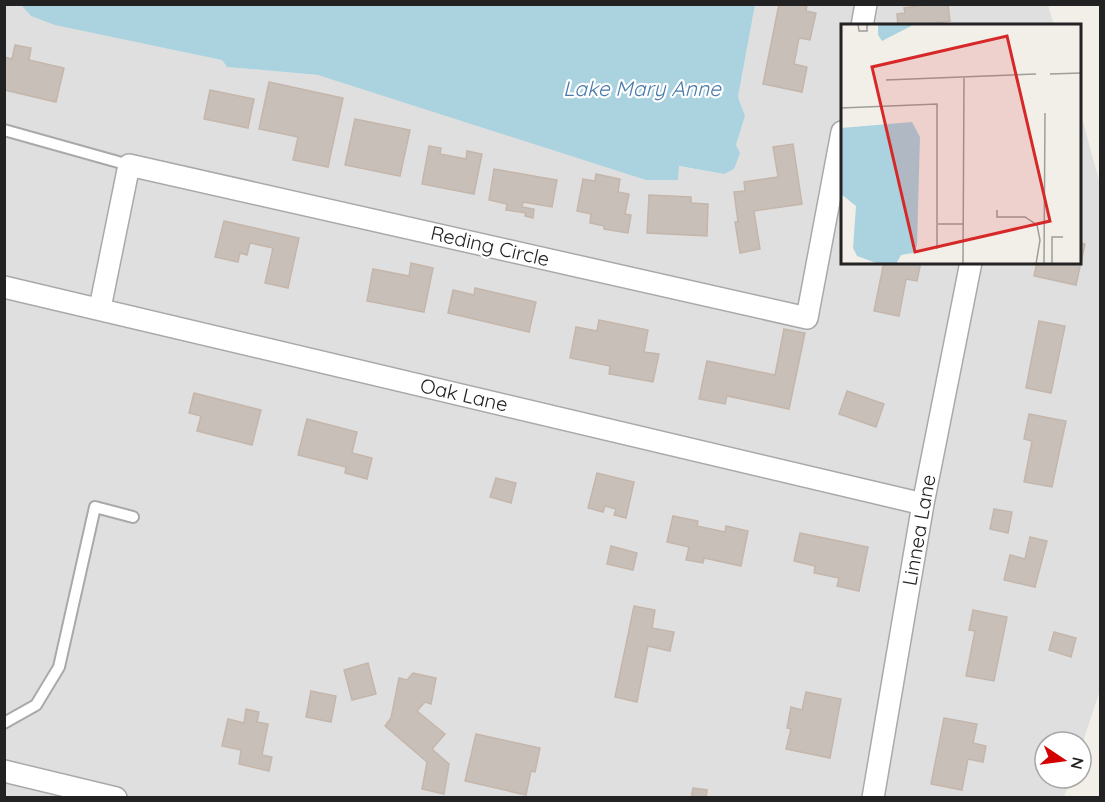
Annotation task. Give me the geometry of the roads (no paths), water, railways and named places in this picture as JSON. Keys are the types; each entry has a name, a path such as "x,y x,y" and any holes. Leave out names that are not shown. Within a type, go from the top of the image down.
{"street":[{"path":"862,24 866,4"},
{"name":"Reding Circle","path":"129,165 807,318 841,142"},
{"path":"100,308 129,165"},
{"name":"Linnea Lane","path":"873,798 923,504 971,264"},
{"name":"Oak Lane","path":"4,286 923,504"},
{"path":"4,771 116,798"}],"lane":[{"path":"4,130 129,165"},
{"path":"4,723 36,705 59,667 95,507 133,517"}],"water":[{"name":"Lake Mary Anne","path":"755,4 738,97 745,116 736,145 740,153 734,169 724,174 679,166 678,180 646,180 318,75 227,67 222,60 55,25 31,16 21,5 16,5"}]}
